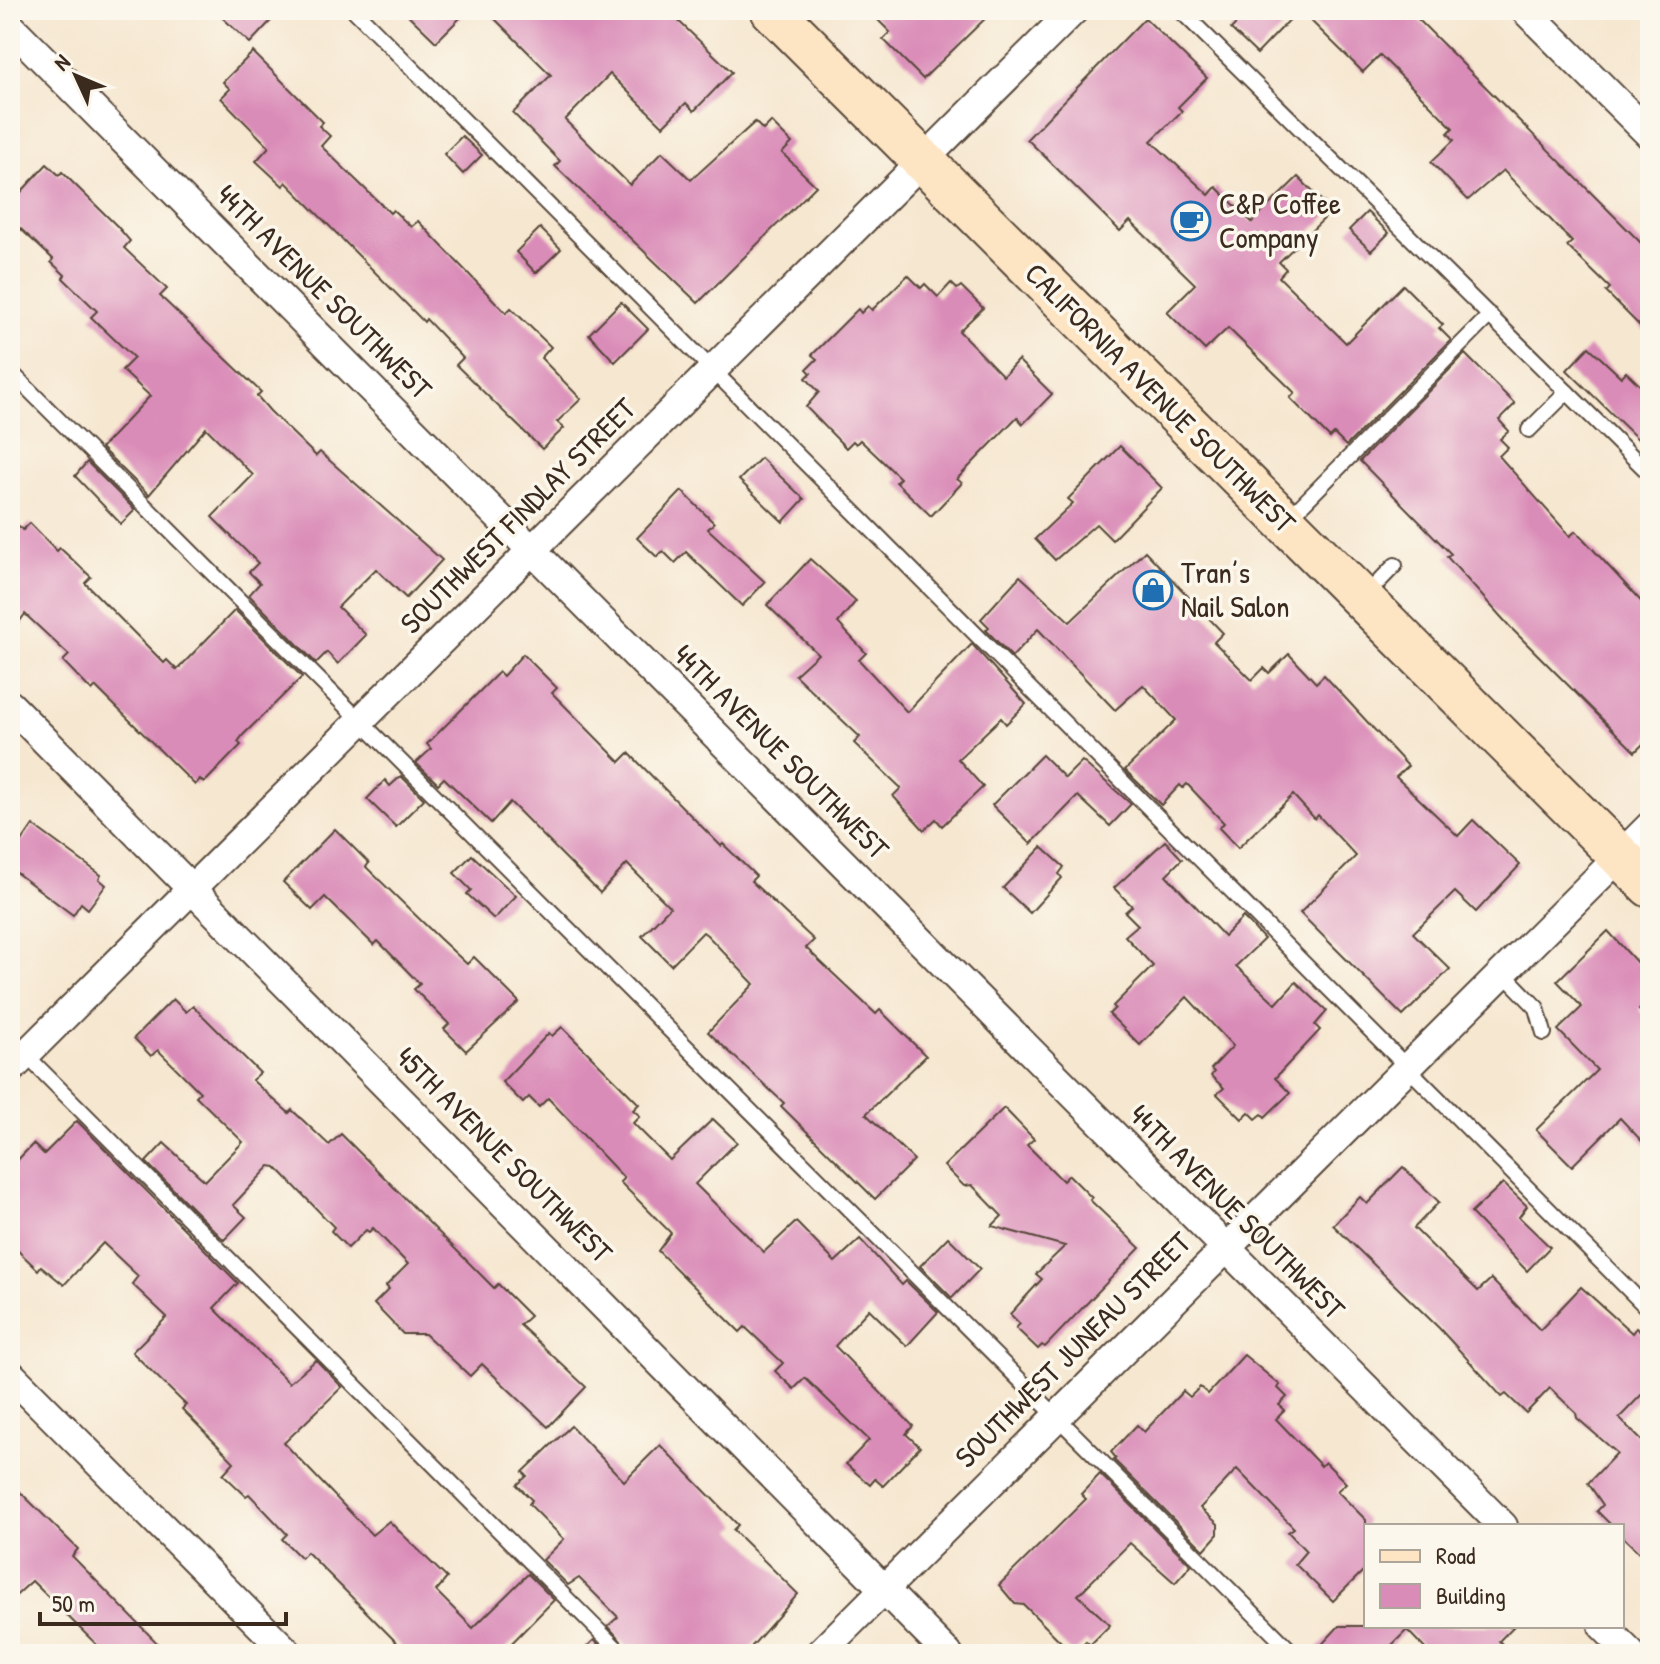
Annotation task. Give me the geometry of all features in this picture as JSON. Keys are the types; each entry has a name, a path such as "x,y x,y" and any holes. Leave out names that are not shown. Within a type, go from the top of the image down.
{"main road":[{"name":"CALIFORNIA AVENUE SOUTHWEST","path":"772,10 1650,886"}],"street":[{"name":"SOUTHWEST FINDLAY STREET","path":"15,1055 193,888 1074,10"},
{"path":"1525,10 1650,135"},
{"name":"44TH AVENUE SOUTHWEST","path":"10,26 1501,1524"},
{"name":"45TH AVENUE SOUTHWEST","path":"10,705 948,1654"},
{"name":"SOUTHWEST JUNEAU STREET","path":"819,1654 1223,1247 1650,826"},
{"path":"10,1374 289,1654"},
{"path":"1605,1628 1631,1654"}],"lane":[{"path":"354,10 1650,1311"},
{"path":"1180,10 1650,474"},
{"path":"1285,522 1490,315"},
{"path":"10,371 1294,1654"},
{"path":"1529,430 1567,392"},
{"path":"1362,599 1395,565"},
{"path":"1503,973 1537,1008 1544,1033"},
{"path":"15,1055 622,1654"}],"building":[{"path":"214,10 281,10 250,43"},
{"path":"403,10 468,10 436,42"},
{"path":"486,10 667,10 732,72 694,111 686,103 663,126 610,74 565,120 630,185 662,152 691,180 755,122 763,130 771,122 792,143 782,153 816,186 698,303 555,166 560,161 513,113 551,75"},
{"path":"868,10 994,10 923,79 883,39 890,32"},
{"path":"1249,10 1299,10 1257,54 1231,29"},
{"path":"1300,10 1409,10 1650,252 1650,336 1606,292 1610,288 1567,246 1572,242 1503,170 1468,200 1431,162 1454,140 1448,133 1453,128 1380,55 1363,72"},
{"path":"1145,18 1207,78 1178,107 1182,111 1151,141 1209,195 1216,187 1252,222 1298,177 1332,211 1279,262 1286,269 1279,277 1346,343 1403,285 1443,325 1439,328 1451,340 1346,446 1334,434 1330,438 1290,398 1295,393 1228,328 1205,350 1167,312 1195,284 1130,221 1120,231 1027,139"},
{"path":"253,52 323,122 319,126 330,136 321,146 390,213 393,210 411,227 418,221 506,313 511,308 551,347 541,358 581,399 557,422 564,428 542,449 456,365 463,358 426,319 424,322 286,182 283,186 256,161 269,147 221,98 230,89 223,82"},
{"path":"462,136 482,155 463,174 444,154"},
{"path":"47,164 59,175 62,172 117,226 130,241 124,248 167,289 160,296 261,392 257,396 270,411 316,456 320,452 442,560 406,598 376,569 338,607 366,635 338,664 327,652 316,663 249,595 260,583 249,572 258,563 212,517 253,475 206,428 149,495 101,448 150,396 122,370 134,358 91,317 97,311 63,278 65,275 51,262 53,259 10,219 10,204"},
{"path":"1367,212 1389,233 1371,251 1349,230"},
{"path":"540,228 561,249 536,273 516,252"},
{"path":"908,275 921,288 925,284 938,297 951,283 957,289 961,286 983,308 959,331 1003,376 1018,360 1052,394 1023,424 1017,417 957,479 962,483 931,516 896,482 900,478 860,440 856,444 853,441 846,448 806,407 819,392 806,378 811,373 807,369 817,359 812,355 858,309 861,313 868,306 872,310"},
{"path":"621,302 648,329 615,362 589,334"},
{"path":"1589,347 1621,377 1626,372 1650,395 1650,451 1567,370"},
{"path":"1465,354 1515,404 1499,420 1509,431 1500,439 1508,447 1499,456 1570,536 1576,531 1650,611 1650,737 1635,752 1511,628 1447,557 1451,554 1360,461"},
{"path":"1120,446 1162,488 1112,540 1096,524 1055,560 1035,539 1073,503 1068,499"},
{"path":"761,458 804,499 783,522 739,480"},
{"path":"87,462 135,510 121,524 75,476"},
{"path":"682,491 714,523 708,529 765,582 742,606 686,552 675,563 663,551 657,557 637,538"},
{"path":"10,518 23,530 30,523 57,551 60,548 91,577 85,583 164,663 167,660 177,670 235,610 302,677 243,735 238,742 241,745 204,783 200,779 195,785 96,687 92,691 63,661 69,655 25,614 10,635"},
{"path":"1145,551 1223,633 1214,642 1252,680 1264,668 1269,673 1289,654 1316,683 1324,675 1408,766 1396,777 1458,836 1473,820 1520,865 1476,912 1455,892 1413,933 1450,969 1403,1016 1300,913 1356,856 1318,815 1315,819 1293,795 1238,848 1219,828 1224,823 1187,784 1183,788 1180,785 1161,805 1125,770 1176,720 1143,685 1115,710 1038,629 1012,657 986,630 989,627 981,619 1020,576 1070,622"},
{"path":"810,559 856,601 838,623 866,653 859,660 907,712 972,644 1026,704 1006,724 1001,718 958,759 983,787 942,826 936,819 924,830 893,796 901,788 854,743 860,737 795,675 818,654 767,605"},
{"path":"523,654 557,688 552,693 620,762 629,753 721,846 723,844 756,876 751,881 814,940 806,948 876,1014 880,1010 926,1056 866,1114 914,1160 875,1199 781,1106 784,1103 708,1032 754,984 707,935 703,932 671,965 642,936 670,907 627,864 600,893 510,802 491,823 444,778 438,784 416,763 431,749 427,744 499,672 503,676"},
{"path":"1042,755 1065,778 1082,761 1131,804 1110,826 1078,796 1031,844 992,805"},
{"path":"401,776 424,799 396,827 367,799 385,780 390,786"},
{"path":"33,825 101,875 99,879 106,885 88,909 81,903 73,915 10,868 10,832 22,841"},
{"path":"335,829 369,863 366,867 439,938 467,964 474,957 519,1002 466,1051 444,1029 449,1024 414,989 420,984 378,941 374,945 325,897 312,910 283,882"},
{"path":"1165,841 1182,859 1166,875 1224,936 1243,917 1264,939 1236,966 1276,1004 1296,982 1327,1011 1315,1025 1320,1030 1275,1078 1290,1093 1265,1117 1262,1114 1256,1119 1249,1112 1242,1119 1217,1094 1224,1088 1211,1076 1214,1072 1211,1069 1233,1046 1187,997 1140,1045 1109,1014 1115,1008 1113,1006 1153,966 1125,936 1138,925 1125,912 1132,906 1114,888"},
{"path":"1042,847 1064,867 1059,874 1062,878 1030,913 1003,888"},
{"path":"472,855 516,896 494,919 467,894 471,890 454,873"},
{"path":"1608,931 1650,977 1650,999 1639,1010 1650,1021 1650,1150 1620,1118 1572,1166 1536,1130 1597,1070 1558,1030 1582,1007 1557,981"},
{"path":"173,999 186,1012 193,1006 260,1073 252,1080 289,1113 292,1110 329,1145 341,1134 494,1288 498,1284 530,1316 520,1325 586,1387 548,1427 482,1364 470,1376 425,1334 403,1334 374,1304 389,1289 386,1286 408,1264 373,1228 369,1232 366,1230 348,1248 331,1231 334,1227 276,1167 270,1166 233,1205 246,1217 224,1240 146,1162 164,1143 205,1181 243,1142 196,1096 200,1092 158,1050 151,1056 134,1038"},
{"path":"562,1027 639,1104 633,1110 640,1116 633,1123 670,1160 713,1119 737,1142 695,1184 764,1252 796,1222 835,1262 860,1239 902,1285 906,1281 938,1312 907,1346 869,1309 835,1346 913,1426 906,1434 920,1447 883,1486 875,1479 870,1485 846,1464 869,1440 805,1378 794,1389 775,1371 783,1363 745,1327 740,1332 658,1251 671,1233 620,1182 624,1178 548,1098 539,1107 529,1097 523,1103 502,1082 549,1033 552,1036"},
{"path":"1004,1108 1034,1139 1027,1145 1063,1181 1069,1175 1140,1248 1045,1347 1042,1345 1038,1349 1016,1328 1020,1324 1010,1314 1042,1279 1036,1274 1065,1246 992,1226 1002,1216 972,1185 964,1186 944,1166"},
{"path":"77,1121 238,1283 214,1308 289,1383 316,1360 342,1387 284,1443 372,1535 389,1521 447,1578 436,1591 473,1628 528,1574 554,1600 501,1654 408,1654 307,1552 301,1558 282,1539 287,1534 249,1494 246,1496 223,1474 234,1462 182,1409 186,1405 132,1352 167,1317 132,1284 138,1276 103,1243 64,1285 41,1266 38,1270 10,1243 10,1168 33,1144 44,1154"},
{"path":"1403,1167 1439,1202 1414,1228 1478,1291 1491,1279 1540,1330 1581,1287 1632,1333 1636,1328 1650,1341 1650,1386 1619,1418 1650,1449 1650,1563 1624,1538 1624,1524 1610,1524 1597,1511 1603,1505 1588,1483 1617,1453 1577,1418 1576,1413 1550,1388 1526,1413 1506,1394 1502,1397 1439,1328 1333,1225 1360,1197 1367,1204"},
{"path":"1503,1183 1527,1206 1519,1217 1550,1247 1527,1271 1471,1213"},
{"path":"948,1237 980,1269 952,1298 920,1266"},
{"path":"1244,1355 1280,1385 1278,1388 1287,1397 1279,1405 1285,1410 1276,1419 1321,1466 1325,1462 1346,1483 1337,1491 1366,1520 1364,1570 1333,1601 1295,1564 1306,1551 1288,1532 1294,1528 1237,1469 1200,1508 1218,1524 1218,1534 1204,1550 1114,1460 1116,1458 1111,1452 1137,1425 1144,1432 1183,1391 1190,1397 1200,1387 1208,1394"},
{"path":"571,1426 624,1481 660,1445 738,1525 733,1530 798,1594 745,1654 632,1654 608,1626 618,1617 579,1578 568,1585 543,1560 564,1539 529,1504 532,1500 517,1485 527,1476 523,1472"},
{"path":"1100,1474 1191,1565 1175,1583 1130,1543 1078,1595 1110,1625 1090,1645 1086,1641 1073,1654 1024,1605 1015,1604 999,1585 1086,1499 1081,1494"},
{"path":"10,1482 78,1549 72,1556 168,1654 106,1654 32,1581 10,1601"},
{"path":"1339,1626 1512,1628 1499,1641 1512,1654 1430,1654 1407,1630 1383,1654 1313,1654"},
{"path":"594,1640 608,1654 579,1654"}],"place":[{"name":"C&P Coffee Company","path":"1191,221"},
{"name":"Tran’s Nail Salon","path":"1153,590"}]}
